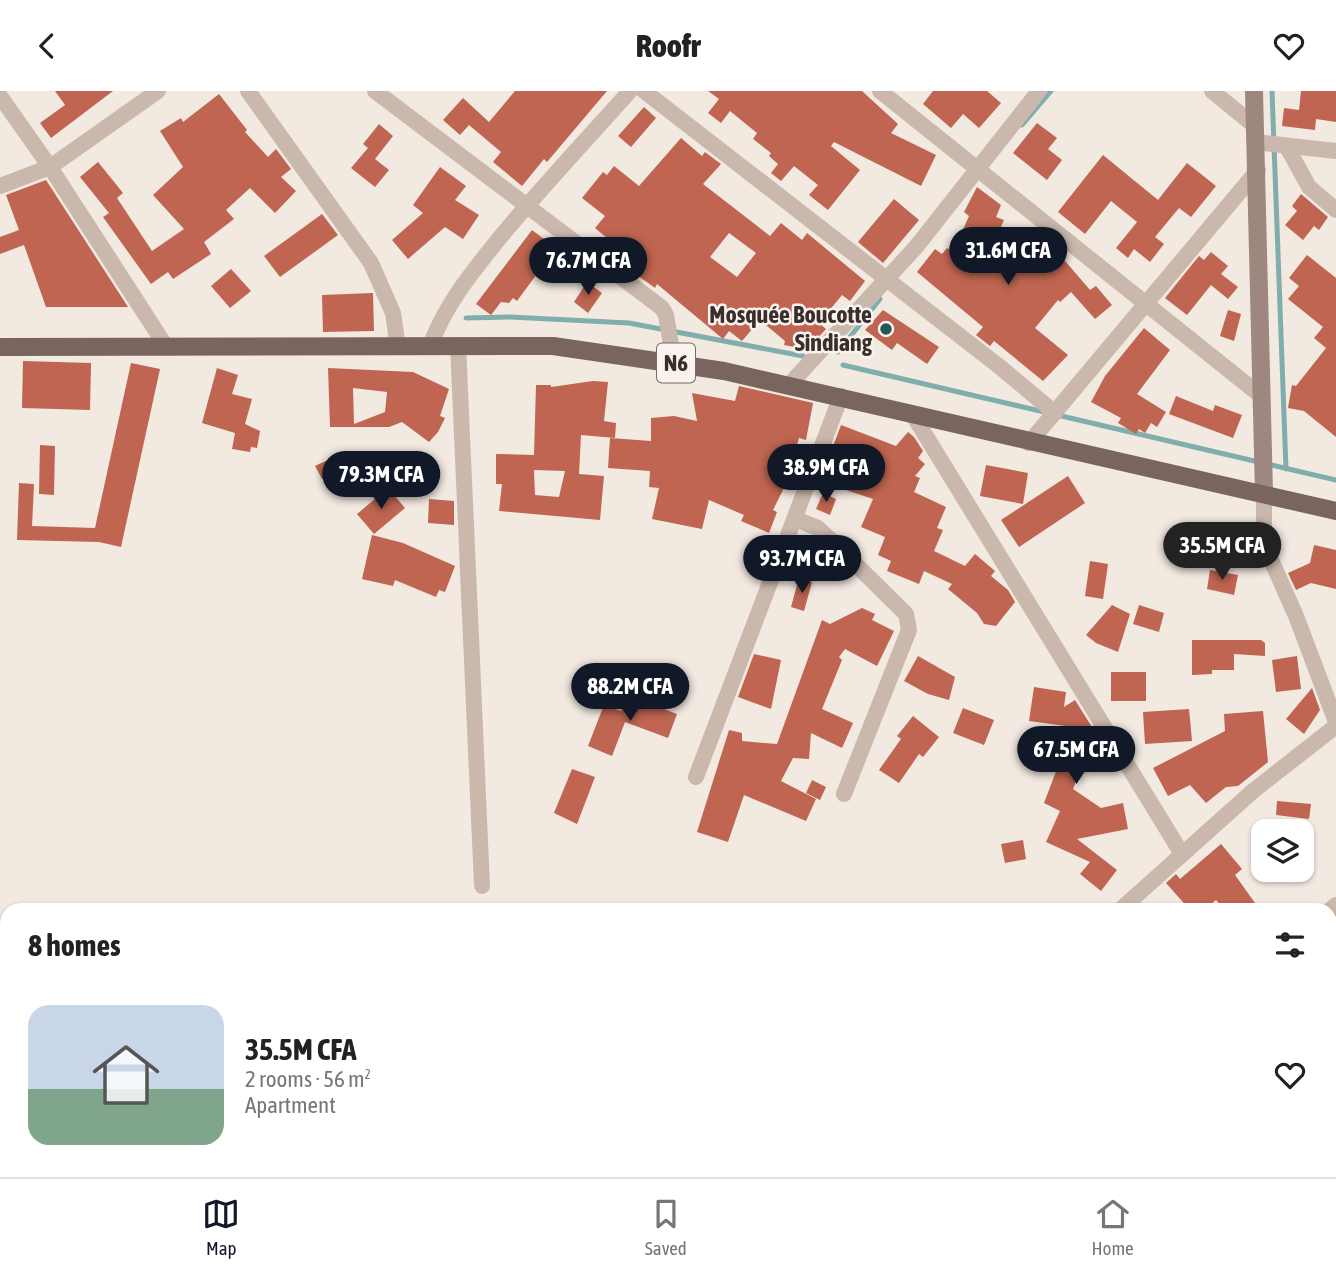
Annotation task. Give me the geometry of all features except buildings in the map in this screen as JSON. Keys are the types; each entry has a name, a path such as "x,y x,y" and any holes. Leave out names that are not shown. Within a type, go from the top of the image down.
{"main road":[{"name":"N6","path":"0,347 553,346 674,362 789,385 1029,443 1336,511"}],"street":[{"path":"0,186 50,167 158,91"},
{"path":"248,91 370,264 393,313 398,348"},
{"path":"375,91 662,308 666,315 674,362"},
{"path":"430,346 438,323 455,294 525,207 630,91"},
{"path":"644,91 1055,413"},
{"path":"880,91 975,171 1259,395"},
{"path":"789,385 887,282 1039,91"},
{"path":"1212,91 1255,134 1287,147 1336,151"},
{"path":"1128,903 1253,791 1336,724 1296,616 1264,544 1259,395 1258,170 1254,91"},
{"path":"0,96 50,167 167,348"},
{"path":"1287,147 1309,187 1336,210"},
{"path":"1029,443 1258,170"},
{"path":"458,345 482,886"},
{"path":"695,777 841,396"},
{"path":"913,415 1182,854"},
{"path":"795,519 818,529 834,544 905,614 909,630 844,794"}],"waterway":[{"path":"1022,125 1051,91"},
{"path":"1272,91 1286,469"},
{"path":"838,352 880,299"},
{"path":"466,318 510,317 629,323 803,356"},
{"path":"843,365 1336,480"}],"place":[{"name":"Mosquée Boucotte Sindiang","path":"886,329"}]}
